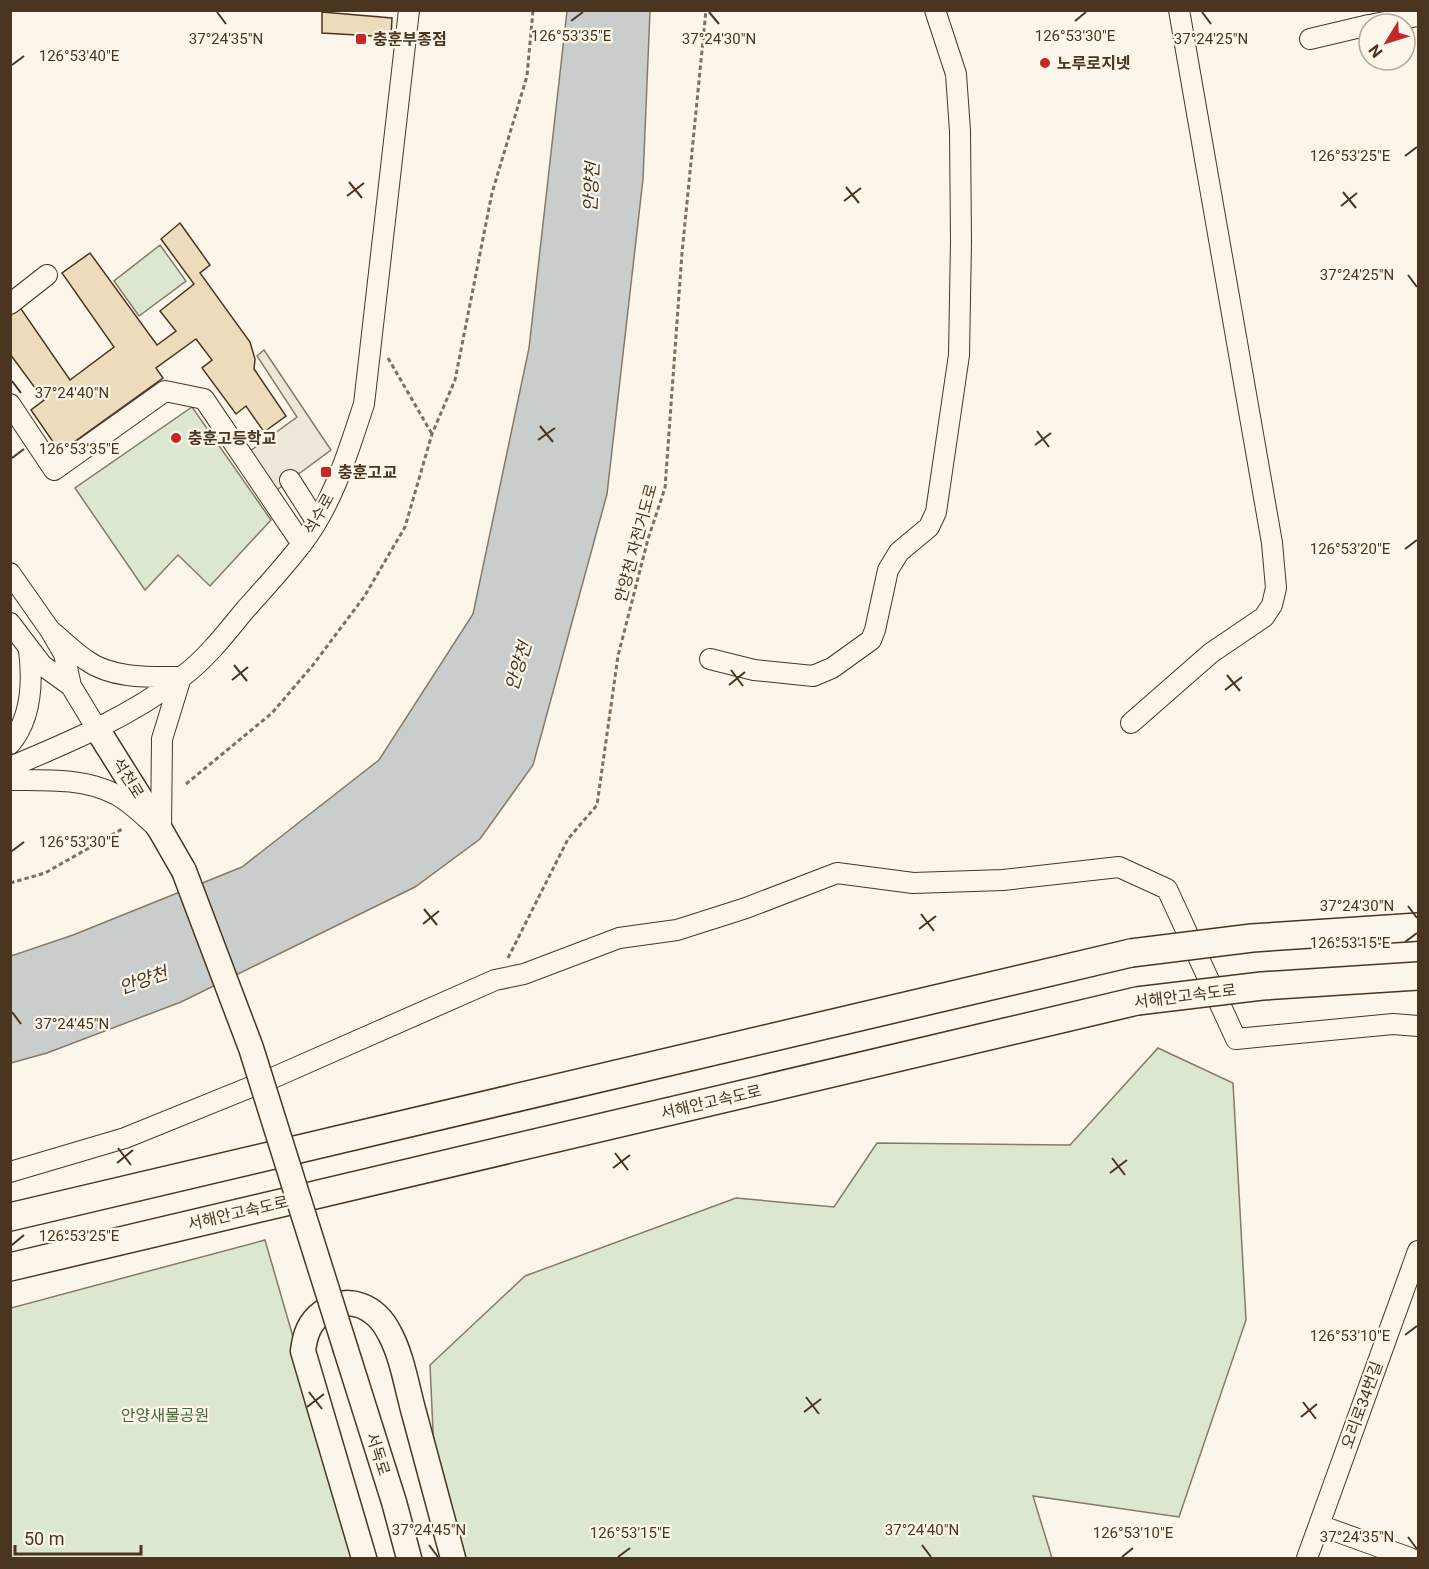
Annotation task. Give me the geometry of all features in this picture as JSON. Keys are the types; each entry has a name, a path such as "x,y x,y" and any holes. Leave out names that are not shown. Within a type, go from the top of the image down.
{"highway":[{"path":"10,1217 1131,953 1252,938 1419,927"},
{"name":"서해안고속도로","path":"10,1267 1137,1001 1262,986 1419,976"}],"main road":[{"name":"석천로","path":"97,729 184,871"},
{"name":"서독로","path":"184,871 251,1048 394,1502 409,1558"},
{"path":"364,1558 303,1351 305,1335 316,1318 335,1305 346,1302 362,1305 376,1315 390,1333 402,1367 453,1558"}],"street":[{"name":"석수로","path":"10,767 97,729 181,678 231,627 302,544 316,521 346,459 364,404 409,10"},
{"path":"710,659 753,670 813,676 832,668 871,640 888,570 899,552 929,527 936,512 958,355 961,241 960,131 956,74 935,10"},
{"path":"1131,723 1211,653 1264,617 1272,605 1276,588 1270,531 1179,10"},
{"path":"1310,39 1357,28"},
{"path":"10,304 47,275"},
{"path":"10,404 54,470 165,391 204,399 302,544"},
{"path":"290,480 316,521"},
{"name":"석천로","path":"10,573 50,630 63,654 71,686 97,729"},
{"name":"석천로","path":"10,623 42,665 71,686"},
{"path":"50,630 86,660 97,666 142,677 181,678 162,739 161,831"},
{"path":"10,744 27,716 32,670 29,650"},
{"path":"10,780 55,780 87,784 118,795 161,831"},
{"path":"10,1172 125,1138 279,1076 495,980 524,974 619,938 676,930 746,908 837,873 913,883 1004,880 1119,867 1167,889 1236,1039 1392,1024 1419,1026"},
{"name":"오리로34번길","path":"1307,1558 1419,1251"},
{"path":"1319,1525 1410,1558"}],"path":[{"path":"186,784 272,713 313,665 364,597 405,527 432,434 455,380 492,193 527,76 533,10"},
{"name":"안양천 자전거도로","path":"495,980 512,953 568,839 597,805 618,656 648,539 664,488 682,253 706,10"},
{"path":"373,330 432,434"},
{"path":"10,883 45,873 124,828"}],"green space":[{"path":"160,245 186,281 139,316 114,281"},
{"path":"192,407 271,520 210,586 178,555 145,590 75,488"},
{"path":"1158,1048 1233,1083 1246,1320 1179,1517 1033,1496 1052,1558 465,1558 434,1453 430,1365 525,1276 736,1198 834,1207 877,1143 1070,1145"},
{"name":"안양새물공원","path":"265,1240 357,1558 11,1558 11,1308"}],"shaded area":[{"path":"264,350 331,450 270,495 243,456 297,417 257,356"}],"water":[{"name":"안양천","path":"567,11 650,11 643,179 607,494 533,765 480,839 415,887 181,1002 47,1053 11,1063 11,956 73,935 242,867 379,760 473,614 529,348"}],"building":[{"path":"322,12 392,18 391,37 322,33"},
{"path":"180,223 210,265 200,273 250,342 255,359 254,369 286,416 264,432 246,406 236,414 202,368 212,360 196,339 156,368 163,378 60,452 31,410 44,400 10,354 10,309 17,303 70,380 114,347 62,273 90,253 157,345 176,331 160,311 194,284 161,239"}],"place":[{"name":"충훈부종점","path":"361,39"},
{"name":"노루로지넷","path":"1045,63"},
{"name":"충훈고등학교","path":"176,438"},
{"name":"충훈고교","path":"326,472"}]}
